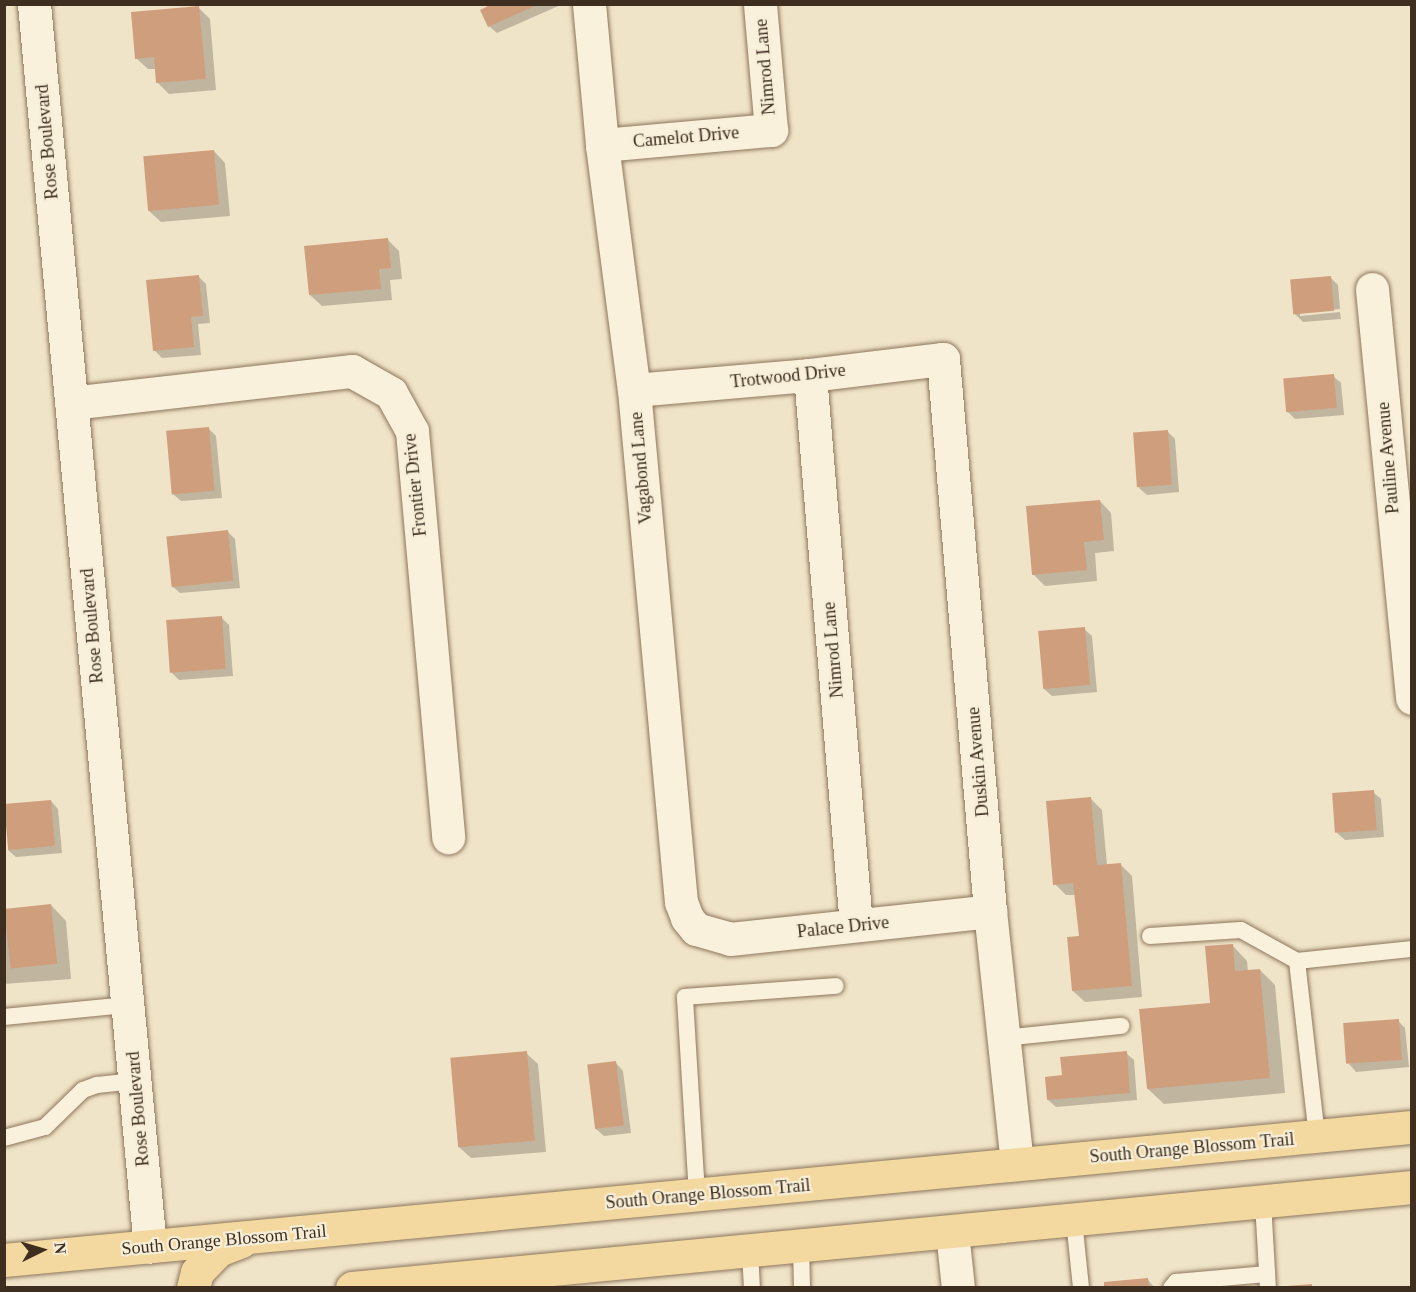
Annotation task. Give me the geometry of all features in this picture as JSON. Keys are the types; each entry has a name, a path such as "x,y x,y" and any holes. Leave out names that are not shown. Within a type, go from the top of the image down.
{"main road":[{"name":"South Orange Blossom Trail","path":"4,1260 1412,1127"},
{"path":"1365,1191 1412,1166"},
{"path":"352,1287 498,1281 750,1251 1412,1187"},
{"path":"194,1287 196,1272 218,1250 251,1238"}],"street":[{"name":"Rose Boulevard","path":"34,4 150,1247"},
{"name":"Vagabond Lane","path":"589,4 602,145 634,390 681,902 687,918 696,929"},
{"name":"Nimrod Lane","path":"760,4 771,130"},
{"name":"Camelot Drive","path":"602,145 771,130"},
{"name":"Pauline Avenue","path":"1372,289 1412,698"},
{"name":"Trotwood Drive","path":"634,390 810,375 943,359"},
{"name":"Duskin Avenue","path":"943,359 990,911 1017,1164"},
{"name":"Frontier Drive","path":"71,403 352,371 391,393 412,431 448,837"},
{"name":"Nimrod Lane","path":"810,375 856,925"},
{"name":"Palace Drive","path":"696,929 730,939 990,911"},
{"path":"952,1232 958,1287"}],"lane":[{"path":"1150,936 1241,930 1297,961 1412,949"},
{"path":"1297,961 1317,1136"},
{"path":"697,1195 685,997 836,986"},
{"path":"4,1017 128,1005"},
{"path":"1004,1038 1121,1026"},
{"path":"4,1138 45,1127 82,1090 98,1085 135,1082"},
{"path":"1172,1287 1176,1282 1267,1280 1263,1202"},
{"path":"1074,1220 1080,1287"},
{"path":"801,1246 802,1287"},
{"path":"750,1251 752,1287"}],"building":[{"path":"492,4 539,4 488,27 480,10"},
{"path":"199,6 206,79 156,83 154,57 135,59 131,12"},
{"path":"214,150 219,205 148,211 143,156"},
{"path":"388,238 391,268 379,269 381,289 309,295 304,246"},
{"path":"199,275 203,316 191,317 194,347 153,351 146,280"},
{"path":"1331,276 1334,311 1293,314 1290,280"},
{"path":"1334,374 1337,408 1286,412 1283,378"},
{"path":"209,427 215,491 172,495 166,431"},
{"path":"1168,430 1172,485 1137,487 1133,432"},
{"path":"1100,500 1104,540 1084,542 1087,570 1032,575 1026,506"},
{"path":"228,530 233,581 172,587 166,536"},
{"path":"222,616 226,669 170,673 166,620"},
{"path":"1085,627 1090,685 1043,689 1038,631"},
{"path":"1374,790 1377,830 1335,833 1332,793"},
{"path":"1091,797 1097,865 1121,863 1132,986 1072,991 1067,937 1079,936 1073,883 1053,885 1046,801"},
{"path":"51,800 55,846 8,850 4,804"},
{"path":"51,904 57,964 11,969 4,909"},
{"path":"1233,944 1235,971 1260,969 1270,1078 1147,1089 1139,1009 1210,1003 1205,946"},
{"path":"1399,1019 1402,1060 1346,1064 1343,1023"},
{"path":"527,1051 535,1141 458,1147 450,1058"},
{"path":"1127,1051 1130,1093 1047,1100 1045,1077 1062,1075 1060,1057"},
{"path":"616,1061 624,1126 595,1129 587,1065"},
{"path":"1148,1278 1149,1288 1104,1288 1104,1282"},
{"path":"1312,1284 1312,1288 1287,1288 1286,1286"}]}
